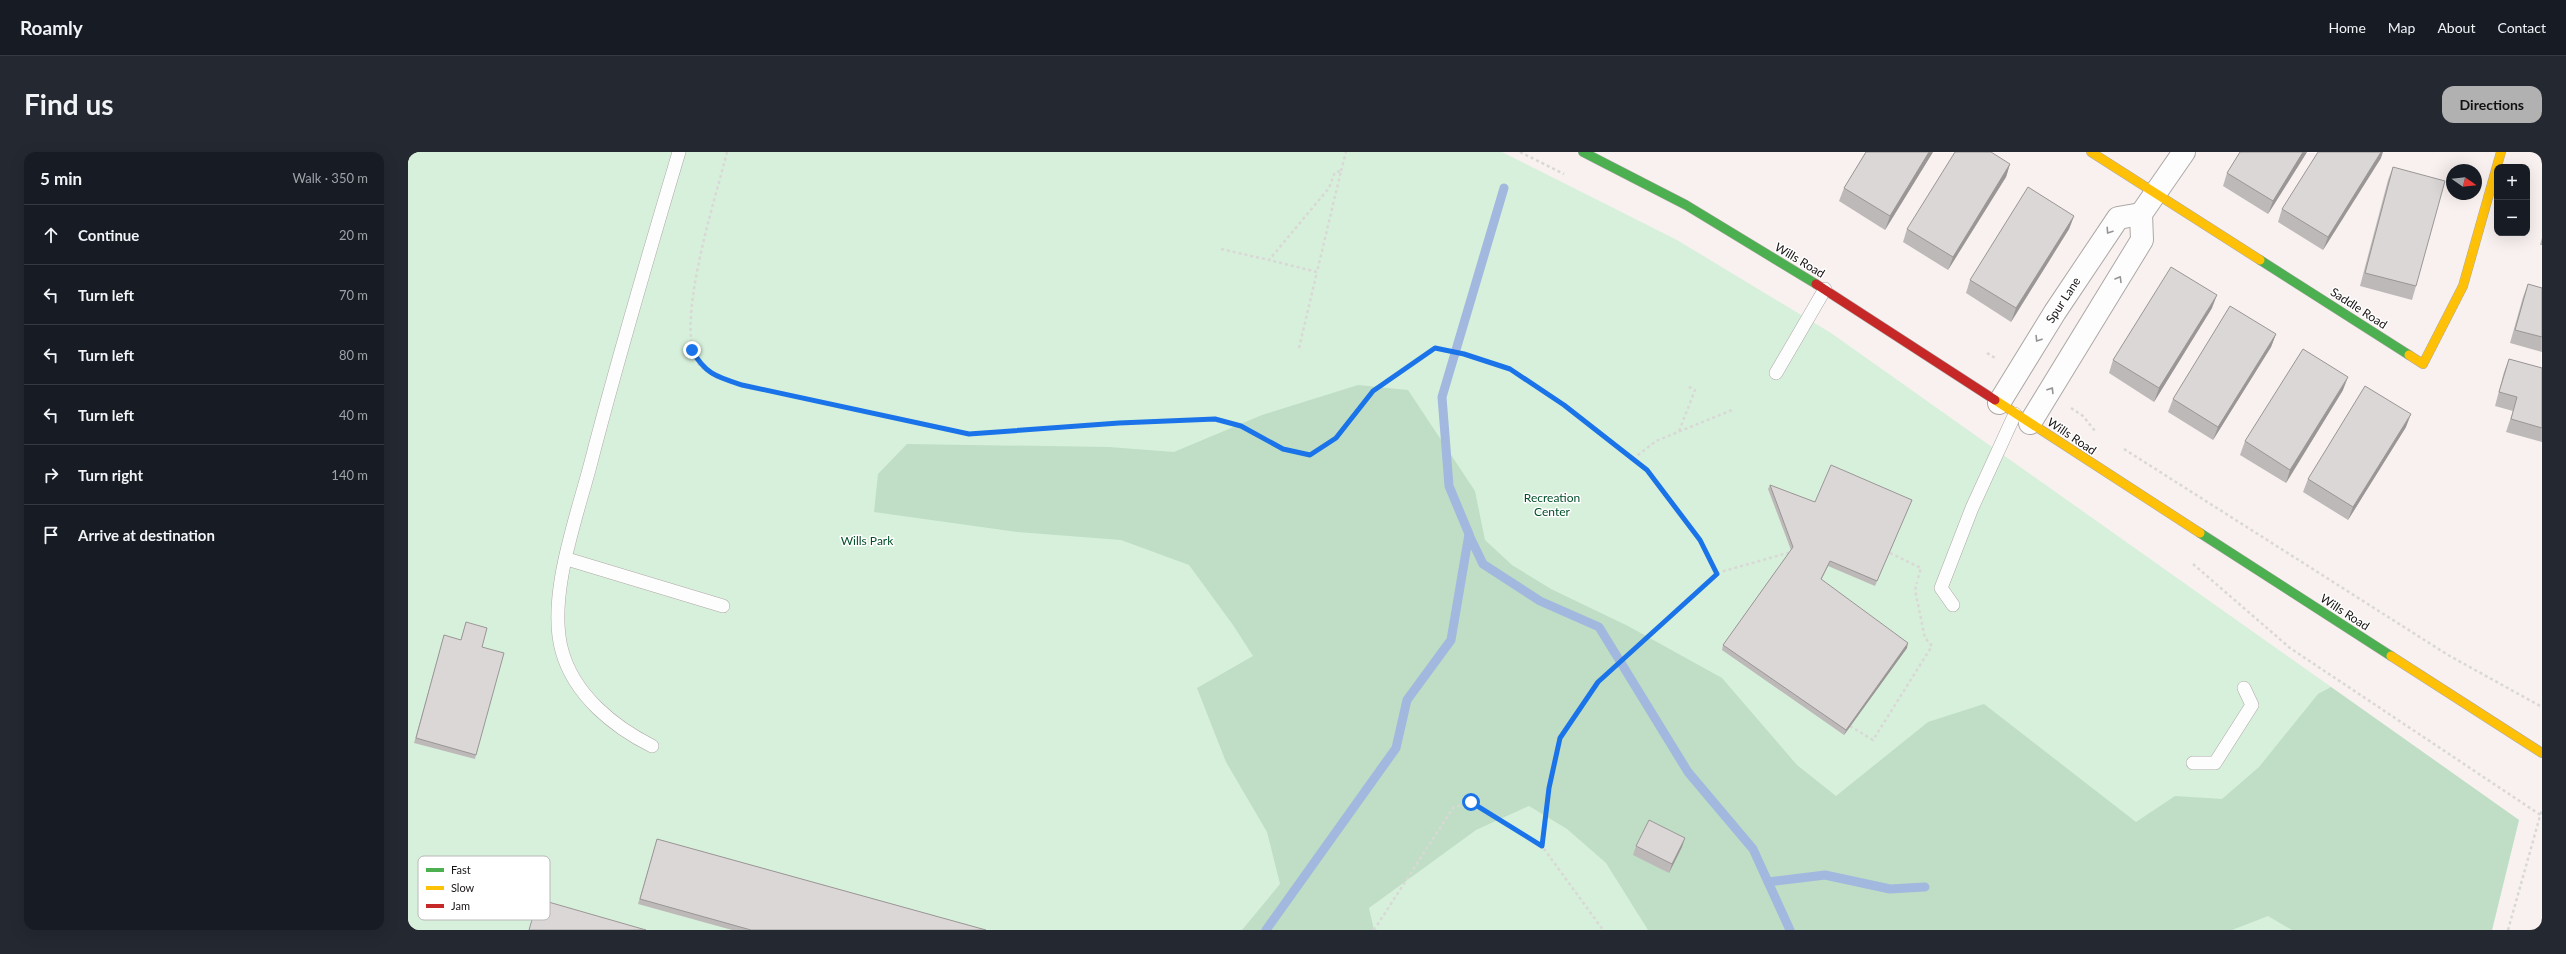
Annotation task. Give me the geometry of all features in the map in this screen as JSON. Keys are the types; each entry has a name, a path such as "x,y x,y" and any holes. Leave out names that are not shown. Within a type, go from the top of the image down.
{"street":[{"name":"Wills Road","path":"1583,152 1686,204 1825,289 2014,413 2542,753"},
{"name":"Saddle Road","path":"2091,152 2423,364 2463,286 2501,152"},
{"path":"2014,413 2049,394 2142,240 2141,214 2184,152"},
{"name":"Spur Lane","path":"2014,413 2017,373 2118,218 2141,214"}],"lane":[{"path":"652,746 615,724 592,702 573,675 563,653 559,634 558,608 567,559 607,398 679,152"},
{"path":"1776,373 1825,289"},
{"path":"1953,605 1941,588 1972,508 2014,413"},
{"path":"567,559 723,606"},
{"path":"2193,763 2215,763 2252,705 2244,688"}],"path":[{"path":"727,152 704,238 693,294 691,330 692,350 700,366 717,377 742,385 969,434 1119,423 1215,419 1241,426 1283,449 1310,455 1336,438 1373,391 1435,348 1464,354 1510,369 1564,405 1647,470 1700,540 1717,574"},
{"path":"1299,348 1346,152"},
{"path":"1520,152 1569,176"},
{"path":"1269,260 1329,188 1335,172 1341,170"},
{"path":"1221,249 1317,272"},
{"path":"1987,353 2017,373"},
{"path":"1679,431 1695,390 1687,386"},
{"path":"2049,394 2083,416 2095,431 2101,435"},
{"path":"1633,459 1656,442 1679,431 1732,410"},
{"path":"2121,448 2448,655 2542,708"},
{"path":"1542,846 1549,788 1560,738 1598,682 1717,574 1792,552"},
{"path":"1850,726 1873,740 1932,646 1925,638 1915,590 1921,568 1890,553"},
{"path":"2188,560 2290,648 2541,816"},
{"path":"1374,930 1434,834 1453,808 1471,802 1542,846 1604,930"},
{"path":"2508,930 2542,809"}],"green space":[{"name":"Wills Park","path":"408,152 1502,152 1677,240 1831,333 2519,820 2492,930 408,930"},
{"path":"1358,385 1408,390 1475,491 1485,540 1512,565 1551,589 1628,626 1722,678 1797,765 1836,796 1928,722 1984,704 2136,822 2175,796 2222,799 2259,767 2318,694 2331,687 2519,820 2492,930 2292,930 2268,916 2232,930 1648,930 1606,863 1567,829 1529,806 1476,830 1369,908 1374,930 1242,930 1280,884 1267,832 1226,762 1197,688 1253,656 1233,625 1189,565 1121,540 1017,532 874,512 878,474 907,444 1109,447 1174,452 1262,415"}],"building":[{"path":"1866,152 1929,152 1890,216 1844,188"},
{"path":"1955,152 1991,152 2010,164 1953,257 1907,229"},
{"path":"2240,152 2303,152 2273,201 2227,173"},
{"path":"2318,152 2381,152 2328,237 2282,209"},
{"path":"2393,167 2445,181 2416,286 2365,273"},
{"path":"2028,187 2074,216 2016,308 1970,280"},
{"path":"2171,267 2217,295 2159,388 2113,360"},
{"path":"2528,284 2542,288 2542,337 2515,330"},
{"path":"2230,306 2276,334 2218,427 2173,399"},
{"path":"2303,349 2348,377 2290,470 2245,441"},
{"path":"2509,359 2542,368 2542,428 2511,419 2517,397 2499,392"},
{"path":"2365,386 2411,414 2353,507 2308,479"},
{"path":"1831,465 1912,500 1877,581 1830,561 1821,579 1908,643 1846,730 1723,645 1793,547 1770,485 1815,502"},
{"path":"466,622 487,628 482,647 504,653 476,755 416,738 444,635 461,640"},
{"path":"1649,820 1685,838 1672,864 1636,846"},
{"path":"657,839 986,930 751,930 640,899"},
{"path":"550,902 646,930 529,930 532,920 550,920"}],"waterway":[{"path":"1266,930 1396,748 1407,700 1451,640 1469,534 1449,486 1442,397 1504,188"},
{"path":"1469,535 1483,564 1540,601 1599,627 1688,772 1753,849 1790,930"},
{"path":"1768,882 1825,875 1890,889 1925,887"}],"traffic: fast":[{"path":"1583,152 1686,205 1816,284"},
{"path":"2260,260 2409,355"},
{"path":"2200,533 2391,656"}],"traffic: slow":[{"path":"2091,152 2260,260"},
{"path":"2409,355 2423,364 2463,286 2501,152"},
{"path":"1995,400 2200,533"},
{"path":"2391,656 2542,753"}],"traffic: jam":[{"path":"1816,284 1995,400"}],"route":[{"path":"692,350 700,366 717,377 742,385 969,434 1119,423 1215,419 1241,426 1283,449 1310,455 1336,438 1373,391 1435,348 1464,354 1510,369 1564,405 1647,470 1700,540 1717,574 1598,682 1560,738 1549,788 1542,846 1471,802"}],"park label":[{"name":"Recreation Center","path":"1552,504"}]}
